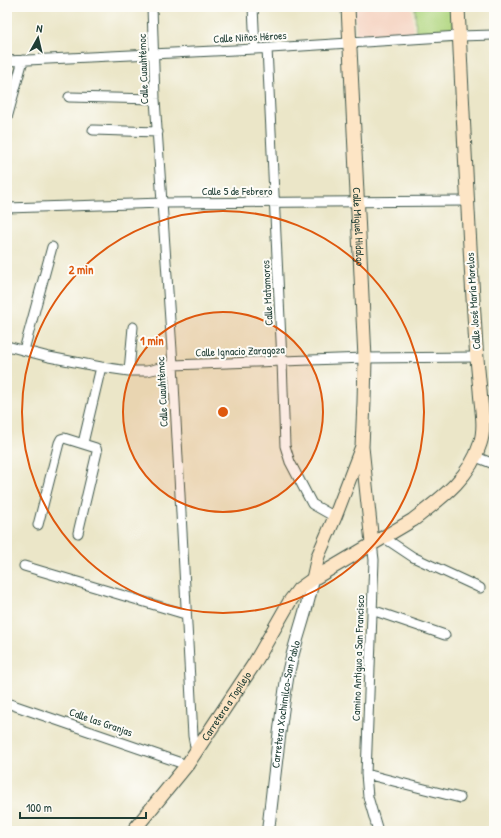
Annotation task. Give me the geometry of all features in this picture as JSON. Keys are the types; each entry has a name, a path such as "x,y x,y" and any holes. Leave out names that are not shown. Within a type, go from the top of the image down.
{"main road":[{"name":"Calle Miguel Hidalgo","path":"348,7 365,358 362,447 378,540"},
{"name":"Calle José María Morelos","path":"378,540 413,520 440,499 463,476 476,457 481,442 483,427 467,201 458,7"},
{"name":"Calle Miguel Hidalgo","path":"313,579 318,556 336,517 362,447"},
{"name":"Carretera a Topilejo","path":"133,831 188,765 254,664 290,601 299,589 378,540"}],"street":[{"name":"Calle Cuauhtémoc","path":"152,7 155,53 155,99 173,365 185,614 193,736 196,752"},
{"path":"253,7 255,49"},
{"name":"Calle Niños Héroes","path":"7,61 255,49 459,36 494,36"},
{"name":"Calle Matamoros","path":"267,48 286,455 312,504 336,517"},
{"path":"7,118 23,60"},
{"path":"69,97 155,99"},
{"path":"93,130 158,132"},
{"name":"Calle 5 de Febrero","path":"7,208 357,201 467,201"},
{"path":"24,350 52,247"},
{"path":"129,371 133,327"},
{"name":"Calle Ignacio Zaragoza","path":"7,346 101,367 129,371 147,371 173,365 365,358 477,358"},
{"path":"83,443 101,367"},
{"path":"38,525 61,439 64,438 96,448 97,452 78,533"},
{"path":"476,457 494,464"},
{"path":"378,540 480,588"},
{"name":"Camino Antiguo a San Francisco","path":"378,540 374,560 366,774 368,797 378,831"},
{"path":"24,566 185,614"},
{"name":"Carretera Xochimilco-San Pablo","path":"268,831 278,739 287,679 292,654 310,596 313,579"},
{"path":"372,610 445,635"},
{"name":"Calle las Granjas","path":"7,703 188,765"},
{"path":"366,774 460,798"}],"shaded area":[{"path":"355,7 412,7 414,37 356,39"}],"green space":[{"path":"415,7 453,7 455,36 416,36"}]}
